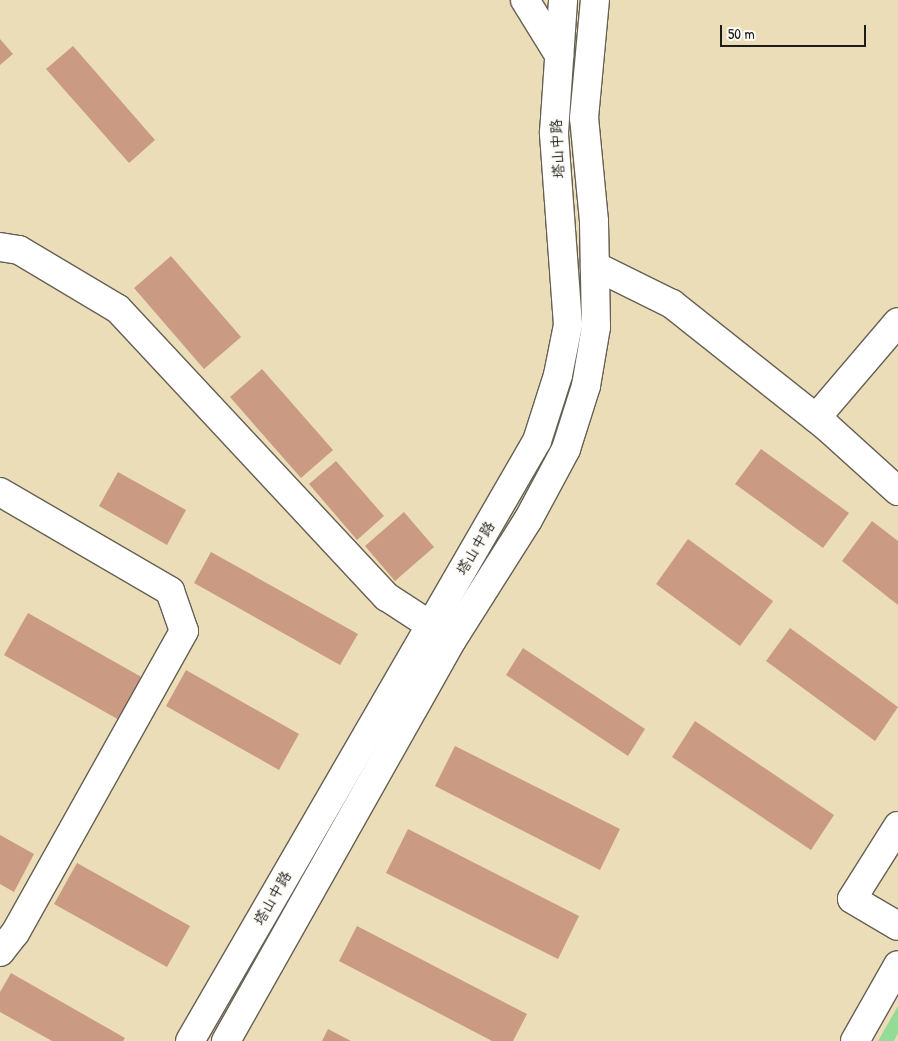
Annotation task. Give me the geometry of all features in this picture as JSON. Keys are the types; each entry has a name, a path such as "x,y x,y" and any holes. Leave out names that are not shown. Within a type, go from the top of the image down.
{"main road":[{"path":"525,0 559,55"},
{"name":"塔山中路","path":"190,1041 429,624 537,441 558,376 568,325 554,133 563,0"},
{"name":"塔山中路","path":"226,1041 452,640 528,520 566,449 586,386 594,337 595,266 584,118 595,0"},
{"path":"0,247 19,250 118,309 387,597 452,640"},
{"path":"595,266 672,304 816,418 898,491"},
{"path":"816,418 898,322"},
{"path":"0,492 170,591 184,631 15,933 0,952"},
{"path":"898,826 852,900 898,926"},
{"path":"855,1041 898,965"}],"green space":[{"path":"898,1006 898,1033 894,1041 878,1041"}],"building":[{"path":"0,39 13,54 0,65"},
{"path":"73,46 155,140 129,163 46,69"},
{"path":"171,256 241,337 204,369 134,288"},
{"path":"262,369 333,450 301,478 230,397"},
{"path":"761,449 849,513 823,548 735,484"},
{"path":"336,461 384,516 357,540 309,484"},
{"path":"118,472 186,510 167,545 99,506"},
{"path":"404,512 434,547 395,581 365,546"},
{"path":"872,521 898,541 898,605 842,561"},
{"path":"688,539 773,601 740,646 656,584"},
{"path":"211,552 358,634 340,665 194,583"},
{"path":"28,613 145,679 121,721 4,655"},
{"path":"790,628 898,707 875,741 766,661"},
{"path":"523,648 645,729 628,756 506,675"},
{"path":"186,670 299,734 279,770 166,706"},
{"path":"695,721 834,815 811,850 672,757"},
{"path":"455,746 620,829 600,870 435,786"},
{"path":"408,829 579,916 558,959 386,873"},
{"path":"0,835 34,854 14,892 0,884"},
{"path":"77,863 190,926 167,967 54,904"},
{"path":"357,926 527,1014 513,1041 492,1041 339,961"},
{"path":"11,973 125,1038 123,1041 52,1041 0,1012 0,992"},
{"path":"328,1029 351,1041 322,1041"}]}
